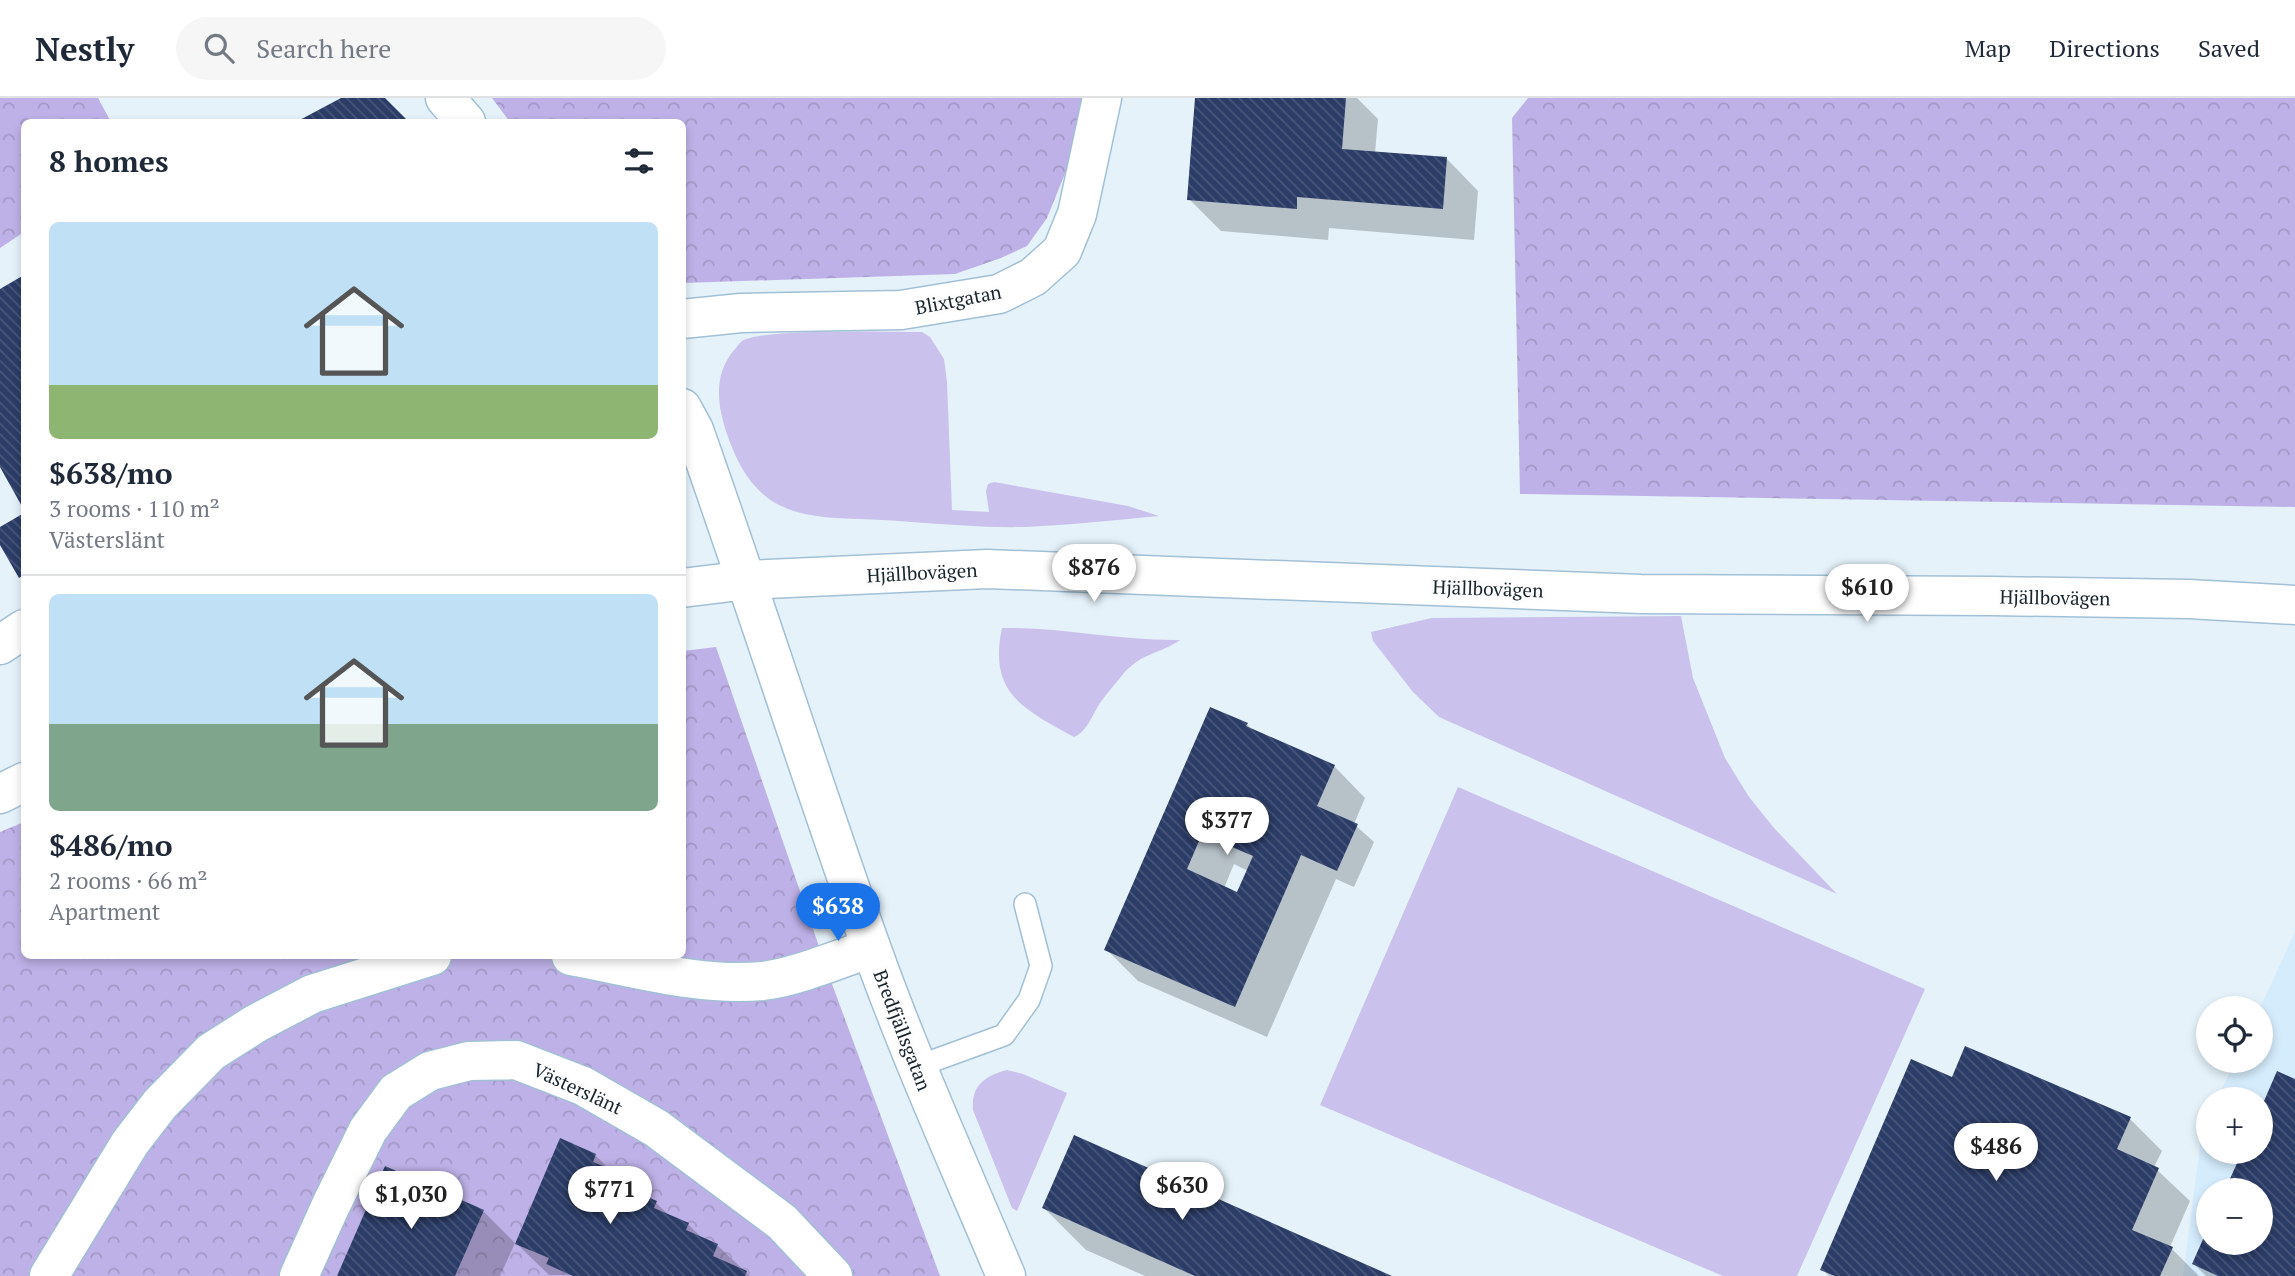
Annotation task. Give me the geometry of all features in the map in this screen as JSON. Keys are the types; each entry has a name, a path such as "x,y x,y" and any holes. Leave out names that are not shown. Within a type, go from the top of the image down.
{"street":[{"path":"445,98 463,119"},
{"name":"Blixtgatan","path":"686,319 741,313 901,310 999,294 1033,277 1062,251 1077,214 1102,98"},
{"path":"686,415 694,430 747,580"},
{"name":"Hjällbovägen","path":"686,588 747,580 987,569 1641,594 2189,599 2295,604"},
{"name":"Bredfjällsgatan","path":"747,580 871,948 916,1067 1006,1276"},
{"path":"0,645 21,631"},
{"path":"0,794 21,784"},
{"path":"587,959 708,981 764,981 871,948"},
{"path":"50,1276 130,1143 160,1104 211,1052 255,1024 312,994 423,959"},
{"name":"Västerslänt","path":"299,1276 368,1130 396,1093 430,1071 469,1061 516,1060 583,1086 656,1128 782,1222 833,1276"}],"lane":[{"path":"916,1067 1004,1035 1029,1000 1041,966 1024,904"}],"shaded area":[{"path":"800,332 922,332 930,337 944,359 952,510 989,512 986,491 988,484 994,482 1128,506 1159,516 1026,527 835,518 788,509 757,488 742,468 731,446 719,401 723,369 741,342 754,337"},
{"path":"1681,616 1693,678 1725,758 1749,797 1774,828 1837,894 1439,717 1413,692 1373,641 1371,632 1432,618"},
{"path":"1002,628 1180,640 1131,666 1103,699 1086,727 1074,737 1026,708 1005,684 1000,669"},
{"path":"1458,787 1925,989 1797,1276 1723,1276 1320,1105"},
{"path":"2295,932 2295,1276 2183,1276 2198,1164 2273,1164 2273,1087 2223,1087 2229,1073 2273,1073 2273,996 2266,996"},
{"path":"1007,1070 1067,1093 1017,1211 1012,1208 973,1110 974,1094 981,1083 992,1075"}],"green space":[{"path":"0,98 98,98 109,119 21,119 21,234 0,248"},
{"path":"492,98 1088,98 1066,171 1047,218 1027,246 955,274 686,283 686,119 508,119"},
{"path":"1528,98 2295,98 2295,507 1520,494 1512,118"},
{"path":"716,647 832,984 940,1276 0,1276 0,832 21,823 21,959 686,959 686,651"}],"building":[{"path":"341,98 385,98 406,119 302,119"},
{"path":"1195,98 1346,98 1342,149 1447,157 1443,209 1297,197 1297,209 1187,200"},
{"path":"21,277 21,505 0,467 0,289"},
{"path":"21,515 19,578 0,545 0,527"},
{"path":"1210,707 1335,765 1317,806 1358,824 1337,871 1301,855 1235,1007 1104,950","holes":["1202,834 1253,856 1237,892 1187,869"]},
{"path":"1965,1046 2131,1117 2117,1149 2159,1168 2132,1230 2173,1247 2160,1276 1835,1276 1820,1270 1911,1059 1952,1077"},
{"path":"2277,1071 2295,1079 2295,1276 2218,1276 2192,1264 2196,1255 2273,1255 2273,1178 2230,1178 2237,1164 2273,1164 2273,1087 2270,1087"},
{"path":"1074,1135 1392,1276 1195,1276 1042,1208"},
{"path":"560,1138 596,1154 593,1162 627,1176 623,1187 657,1201 654,1208 689,1223 686,1230 718,1244 713,1256 747,1271 745,1276 573,1276 546,1264 549,1258 515,1244"},
{"path":"385,1166 484,1210 455,1276 337,1276"}]}
